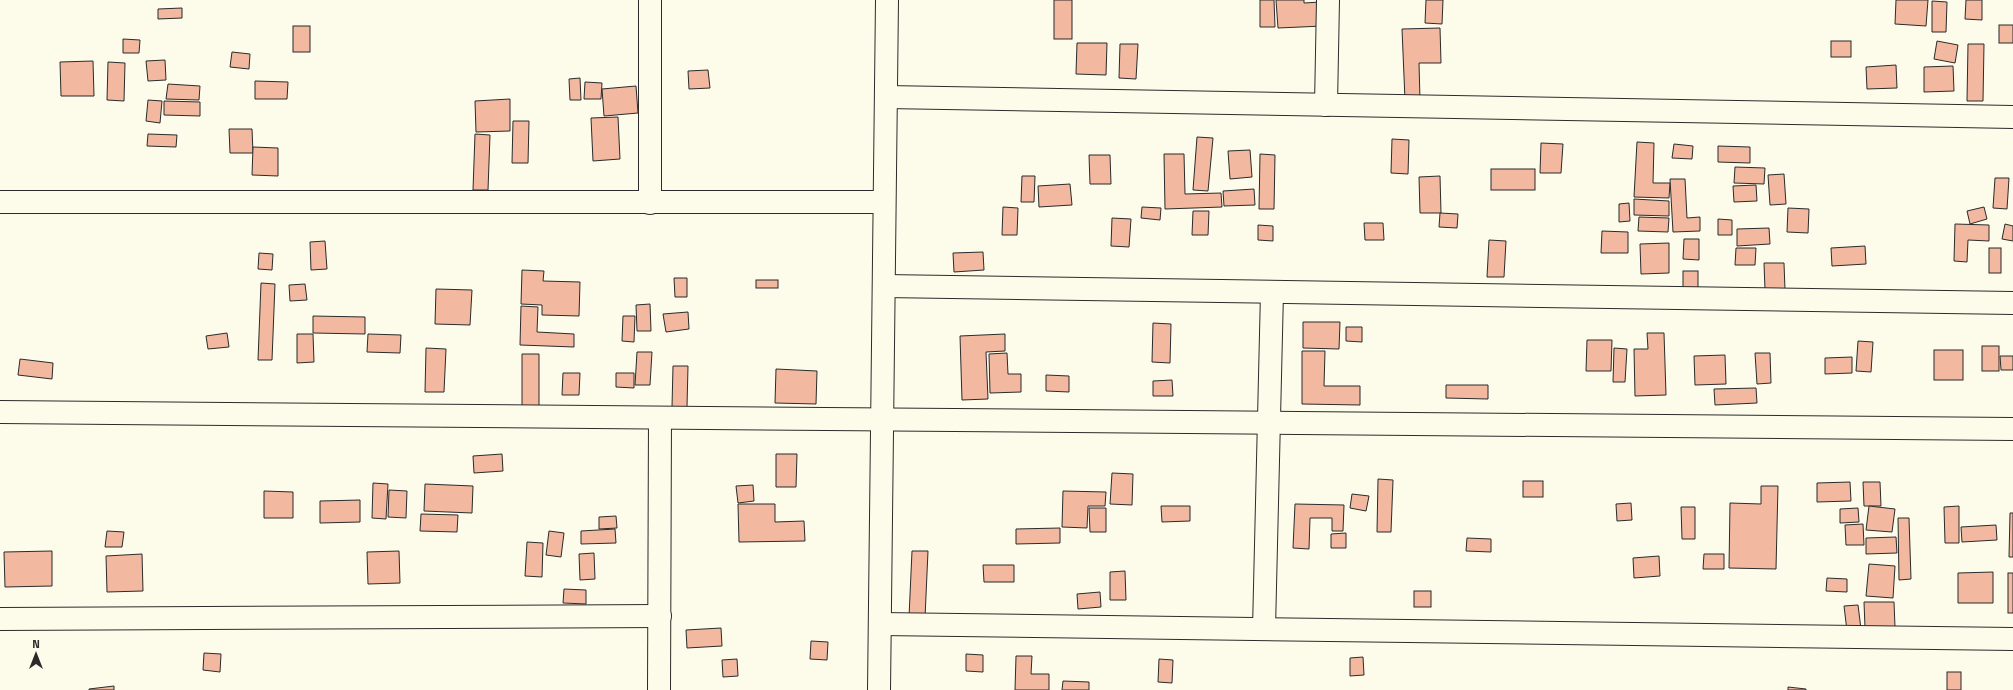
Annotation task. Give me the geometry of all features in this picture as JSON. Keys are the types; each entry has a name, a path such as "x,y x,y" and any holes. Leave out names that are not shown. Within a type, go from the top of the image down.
{"street":[{"path":"650,0 650,203"},
{"path":"879,690 886,0"},
{"path":"1326,105 1328,0"},
{"path":"886,97 2013,117"},
{"path":"0,202 884,202"},
{"path":"884,286 2013,303"},
{"path":"1264,629 1272,292"},
{"path":"0,412 2013,429"},
{"path":"659,690 660,418"},
{"path":"0,619 660,616"},
{"path":"880,624 2013,639"}],"building":[{"path":"1054,0 1072,0 1072,39 1054,39"},
{"path":"1260,0 1274,0 1275,27 1260,27"},
{"path":"1276,0 1304,0 1304,3 1321,2 1323,26 1278,28"},
{"path":"1426,0 1443,0 1442,24 1425,23"},
{"path":"1896,0 1928,0 1926,26 1895,24"},
{"path":"1966,0 1982,0 1982,20 1965,19"},
{"path":"1932,1 1947,2 1946,32 1932,32"},
{"path":"182,8 182,18 158,19 158,9"},
{"path":"1999,25 2013,25 2013,43 1999,43"},
{"path":"293,26 310,26 310,52 293,52"},
{"path":"1440,28 1441,63 1419,63 1420,100 1405,100 1402,29"},
{"path":"123,39 140,40 139,53 123,53"},
{"path":"1831,41 1851,41 1851,57 1831,57"},
{"path":"1937,41 1958,45 1955,63 1934,59"},
{"path":"1077,43 1107,43 1106,75 1076,74"},
{"path":"1120,44 1138,44 1136,79 1119,78"},
{"path":"1968,44 1984,44 1983,101 1967,101"},
{"path":"232,52 250,54 249,69 230,67"},
{"path":"165,60 166,80 148,81 146,61"},
{"path":"93,61 94,96 61,96 60,62"},
{"path":"108,62 125,63 124,101 107,100"},
{"path":"1896,65 1897,88 1867,89 1866,67"},
{"path":"1953,66 1954,91 1924,92 1924,67"},
{"path":"708,70 710,88 689,89 688,71"},
{"path":"580,78 581,100 570,100 569,79"},
{"path":"255,81 288,82 287,99 255,99"},
{"path":"585,82 602,83 601,99 584,99"},
{"path":"168,84 200,86 199,100 166,99"},
{"path":"636,86 638,113 604,116 602,89"},
{"path":"510,99 510,131 476,132 475,101"},
{"path":"148,100 162,101 160,123 146,121"},
{"path":"164,101 200,102 200,116 164,115"},
{"path":"618,117 620,159 593,161 591,118"},
{"path":"513,121 529,121 528,163 512,163"},
{"path":"229,129 252,129 253,153 230,153"},
{"path":"148,134 177,135 176,147 147,146"},
{"path":"475,134 490,135 488,190 473,190"},
{"path":"1197,137 1213,138 1208,191 1193,190"},
{"path":"1392,139 1409,140 1408,174 1391,173"},
{"path":"1637,142 1654,143 1653,183 1670,183 1669,198 1634,197"},
{"path":"1541,143 1563,144 1561,173 1540,173"},
{"path":"1674,144 1693,146 1692,159 1672,158"},
{"path":"1718,146 1750,147 1750,163 1718,162"},
{"path":"253,147 278,148 278,176 252,175"},
{"path":"1250,150 1252,177 1230,179 1228,151"},
{"path":"1164,154 1184,154 1185,194 1221,193 1222,207 1165,209"},
{"path":"1260,154 1275,155 1274,209 1259,209"},
{"path":"1089,155 1110,155 1111,184 1090,184"},
{"path":"1735,167 1765,168 1764,184 1734,183"},
{"path":"1491,169 1535,169 1535,190 1491,190"},
{"path":"1784,174 1786,204 1770,205 1768,175"},
{"path":"1022,176 1035,176 1034,202 1021,202"},
{"path":"1440,176 1441,213 1420,213 1419,177"},
{"path":"1995,178 2009,178 2007,209 1993,208"},
{"path":"1670,179 1685,179 1687,218 1700,217 1700,231 1673,232"},
{"path":"1070,184 1072,205 1039,207 1038,186"},
{"path":"1756,185 1757,201 1734,202 1733,186"},
{"path":"1254,189 1255,205 1224,206 1223,191"},
{"path":"1634,199 1669,201 1669,216 1634,215"},
{"path":"1629,203 1630,221 1619,222 1619,204"},
{"path":"1003,207 1018,208 1017,235 1002,235"},
{"path":"1142,207 1161,208 1160,220 1141,218"},
{"path":"1984,207 1987,219 1970,224 1967,211"},
{"path":"1788,208 1809,209 1808,233 1787,232"},
{"path":"1193,211 1209,211 1208,235 1192,235"},
{"path":"1440,213 1458,214 1457,228 1439,227"},
{"path":"1639,217 1669,218 1668,232 1638,231"},
{"path":"1112,218 1131,219 1129,247 1111,246"},
{"path":"1718,219 1732,220 1732,235 1718,235"},
{"path":"1364,223 1383,223 1384,240 1365,240"},
{"path":"1955,224 1989,225 1989,241 1968,240 1967,262 1954,261"},
{"path":"2005,224 2013,226 2013,241 2002,239"},
{"path":"1258,225 1273,226 1273,241 1258,240"},
{"path":"1769,228 1770,244 1737,246 1737,229"},
{"path":"1602,231 1628,232 1628,253 1601,253"},
{"path":"1684,239 1699,239 1699,260 1683,259"},
{"path":"1489,240 1506,241 1504,277 1487,277"},
{"path":"325,241 327,269 311,270 310,242"},
{"path":"1669,243 1669,273 1641,274 1640,244"},
{"path":"1865,246 1866,264 1832,266 1831,248"},
{"path":"1736,248 1756,248 1755,265 1735,265"},
{"path":"1989,248 2001,248 2001,273 1989,273"},
{"path":"983,252 984,270 954,272 953,253"},
{"path":"259,253 273,254 272,270 258,269"},
{"path":"1764,263 1784,263 1785,290 1765,290"},
{"path":"522,270 544,271 543,281 580,282 579,316 542,315 542,305 521,304"},
{"path":"1683,271 1698,271 1698,288 1683,288"},
{"path":"674,278 687,278 687,297 675,297"},
{"path":"756,280 778,280 778,288 756,288"},
{"path":"261,283 275,284 272,360 258,360"},
{"path":"305,284 307,300 290,301 289,285"},
{"path":"436,289 472,290 470,325 435,324"},
{"path":"650,304 651,331 637,331 636,305"},
{"path":"521,306 538,307 537,332 574,334 574,347 520,345"},
{"path":"688,312 689,329 666,332 663,314"},
{"path":"313,316 365,317 365,334 313,333"},
{"path":"623,316 635,316 634,342 622,341"},
{"path":"1303,322 1340,322 1339,349 1303,348"},
{"path":"1153,323 1171,324 1170,363 1152,362"},
{"path":"1346,327 1362,327 1362,342 1346,341"},
{"path":"227,333 229,347 208,349 206,336"},
{"path":"1647,333 1664,333 1666,395 1635,396 1634,349 1648,349"},
{"path":"297,334 313,334 314,362 297,363"},
{"path":"368,334 401,335 400,353 367,352"},
{"path":"1005,334 1005,351 986,352 988,399 962,400 960,336"},
{"path":"1587,340 1612,340 1611,371 1586,371"},
{"path":"1858,341 1873,342 1871,372 1856,371"},
{"path":"1982,346 1999,346 1999,371 1982,371"},
{"path":"426,348 446,349 444,392 425,392"},
{"path":"1614,348 1627,349 1625,382 1613,382"},
{"path":"1934,350 1963,350 1963,380 1934,380"},
{"path":"1302,351 1325,351 1324,386 1360,386 1360,405 1302,404"},
{"path":"637,352 652,352 650,385 635,385"},
{"path":"1007,353 1008,374 1021,374 1021,392 990,393 989,354"},
{"path":"1755,353 1770,353 1771,383 1757,384"},
{"path":"522,354 539,354 539,406 522,407"},
{"path":"1725,355 1726,384 1695,385 1694,356"},
{"path":"2000,356 2013,356 2013,370 2001,370"},
{"path":"1852,357 1852,373 1825,374 1825,358"},
{"path":"20,359 53,363 52,379 18,375"},
{"path":"673,366 688,366 687,407 672,407"},
{"path":"776,369 817,371 816,404 775,403"},
{"path":"563,373 580,373 579,395 562,395"},
{"path":"616,373 634,373 634,388 616,387"},
{"path":"1046,375 1069,376 1069,392 1046,391"},
{"path":"1172,380 1173,396 1153,396 1153,381"},
{"path":"1446,385 1488,385 1488,399 1446,398"},
{"path":"1756,388 1757,403 1715,405 1714,389"},
{"path":"502,454 503,471 474,473 473,456"},
{"path":"776,454 797,454 796,487 776,487"},
{"path":"1112,473 1133,474 1132,505 1110,504"},
{"path":"1378,479 1393,480 1391,532 1377,532"},
{"path":"1523,481 1543,481 1543,497 1523,497"},
{"path":"1850,482 1851,501 1817,502 1817,483"},
{"path":"1863,482 1880,482 1881,506 1864,506"},
{"path":"373,483 388,484 386,519 372,518"},
{"path":"425,484 473,486 472,513 424,511"},
{"path":"753,485 754,501 738,503 736,486"},
{"path":"1761,486 1778,486 1776,569 1729,568 1730,503 1761,504"},
{"path":"389,490 407,491 406,518 388,517"},
{"path":"264,491 293,492 293,518 264,518"},
{"path":"1063,491 1106,492 1105,506 1088,506 1087,528 1062,527"},
{"path":"1352,494 1369,496 1366,511 1350,508"},
{"path":"360,500 360,522 320,523 320,501"},
{"path":"1631,503 1632,520 1617,521 1616,504"},
{"path":"738,504 775,504 775,522 804,521 805,541 739,542"},
{"path":"1295,504 1344,505 1343,531 1332,531 1332,518 1310,518 1309,549 1293,548"},
{"path":"1161,506 1190,506 1190,521 1162,522"},
{"path":"1869,506 1895,509 1892,532 1866,530"},
{"path":"1959,506 1959,543 1945,543 1944,507"},
{"path":"1681,507 1695,507 1695,539 1682,539"},
{"path":"1089,508 1106,508 1106,532 1090,532"},
{"path":"1858,508 1859,522 1840,523 1840,509"},
{"path":"2010,513 2013,513 2013,557 2009,557"},
{"path":"421,514 458,515 457,532 420,531"},
{"path":"616,516 617,528 599,529 599,517"},
{"path":"1898,518 1909,518 1911,579 1899,580"},
{"path":"1863,524 1864,545 1846,545 1845,525"},
{"path":"1996,525 1997,540 1962,542 1961,527"},
{"path":"1060,528 1060,543 1016,544 1016,529"},
{"path":"615,529 616,543 581,544 581,531"},
{"path":"107,531 124,532 122,547 105,547"},
{"path":"549,531 564,533 561,557 546,555"},
{"path":"1346,533 1346,548 1331,548 1331,534"},
{"path":"1896,537 1897,553 1866,554 1866,538"},
{"path":"1467,538 1491,539 1491,552 1466,551"},
{"path":"527,542 543,543 542,577 525,576"},
{"path":"52,551 52,586 5,587 4,552"},
{"path":"399,551 400,583 368,584 367,552"},
{"path":"912,551 928,551 925,618 909,617"},
{"path":"594,553 595,579 580,580 579,554"},
{"path":"142,554 143,591 107,592 106,556"},
{"path":"1704,554 1724,554 1724,569 1703,569"},
{"path":"1659,556 1660,576 1634,578 1633,558"},
{"path":"1869,564 1895,566 1893,598 1866,596"},
{"path":"983,565 1014,565 1014,582 984,582"},
{"path":"1125,571 1126,600 1110,600 1110,572"},
{"path":"1993,572 1993,603 1958,603 1958,573"},
{"path":"2008,573 2013,573 2013,613 2008,613"},
{"path":"1827,578 1847,579 1847,592 1826,591"},
{"path":"564,589 586,590 586,604 563,603"},
{"path":"1414,591 1431,591 1431,607 1414,607"},
{"path":"1100,592 1101,607 1078,609 1077,594"},
{"path":"1864,602 1894,602 1895,627 1865,628"},
{"path":"1858,605 1861,629 1847,631 1844,606"},
{"path":"721,628 722,646 687,648 686,630"},
{"path":"811,641 828,642 827,660 810,659"},
{"path":"204,653 221,654 220,672 203,670"},
{"path":"966,654 983,655 983,672 966,671"},
{"path":"1016,656 1032,656 1031,674 1049,674 1049,690 1015,690"},
{"path":"1363,657 1364,675 1350,676 1350,658"},
{"path":"737,659 738,676 723,677 722,660"},
{"path":"1159,659 1173,660 1172,683 1158,682"},
{"path":"1947,672 1961,672 1961,690 1947,690"},
{"path":"1063,681 1089,682 1089,690 1062,690"},
{"path":"114,686 114,690 89,690 89,689"},
{"path":"1788,687 1806,689 1806,690 1788,690"}]}
